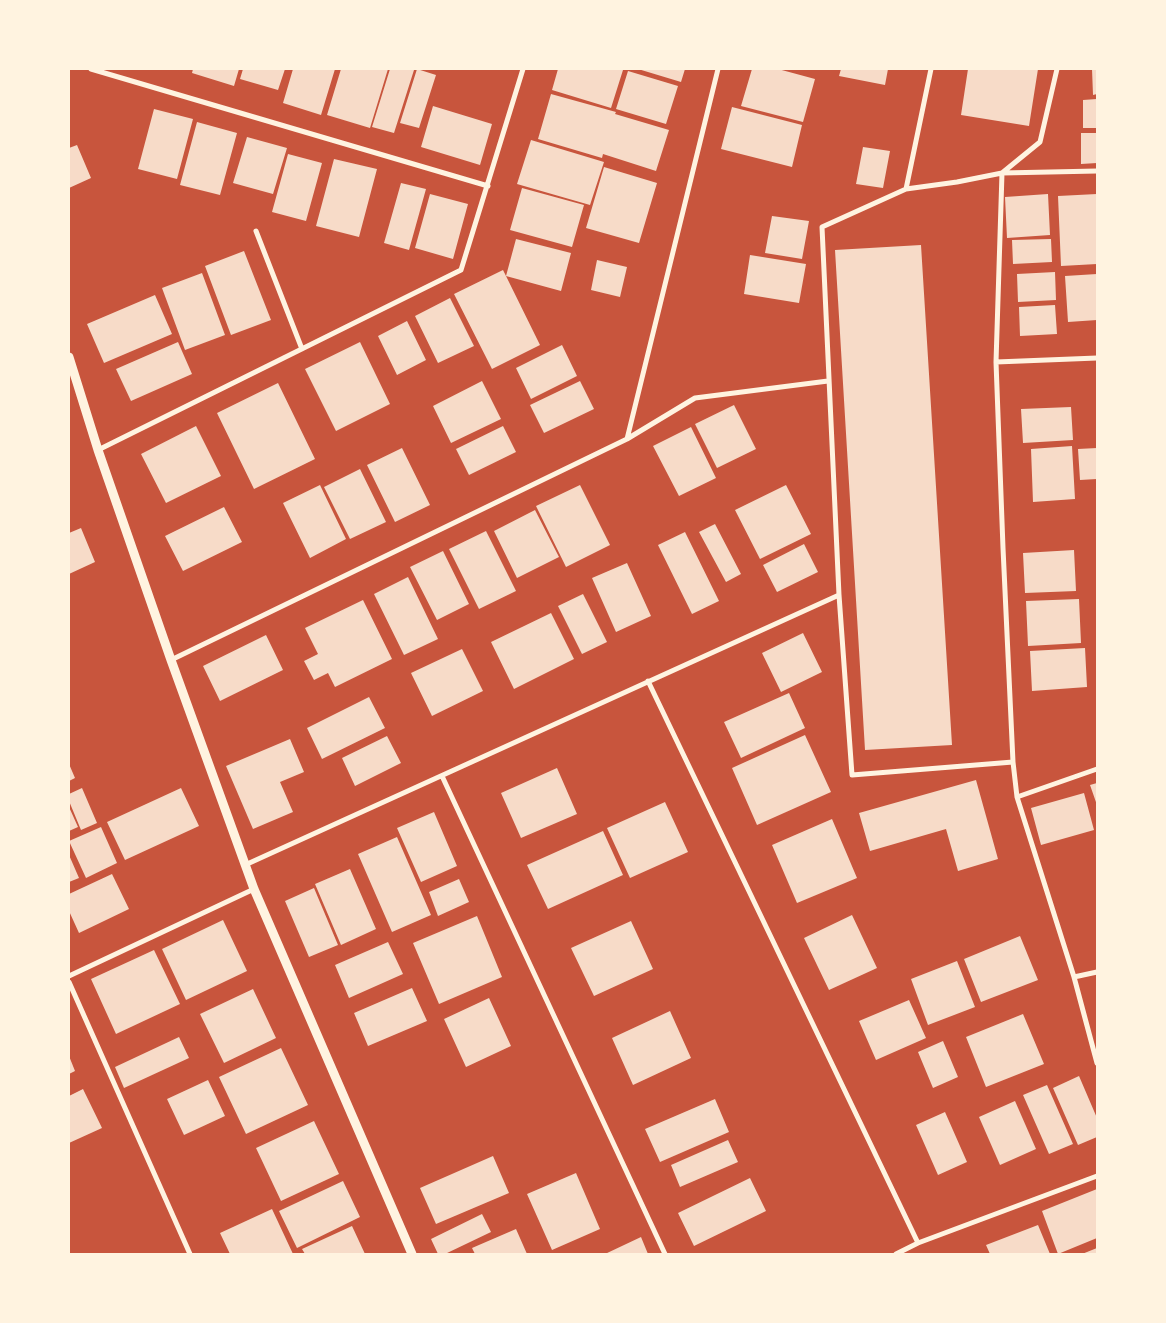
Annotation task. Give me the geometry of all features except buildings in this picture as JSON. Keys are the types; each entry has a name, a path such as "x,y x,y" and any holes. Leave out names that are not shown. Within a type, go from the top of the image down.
{"street":[{"path":"91,69 488,186"},
{"path":"98,450 461,270 523,69"},
{"path":"627,439 718,69"},
{"path":"906,189 931,69"},
{"path":"1057,69 1040,142 1002,173 996,362 1003,548 1013,762 1017,797 1074,977 1097,1063"},
{"path":"1013,762 852,775 838,595 822,226 906,189 958,182 1002,173 1097,171"},
{"path":"256,231 302,349"},
{"path":"69,357 98,450 171,660 254,889 412,1254"},
{"path":"996,362 1097,358"},
{"path":"171,660 627,439 695,398 828,381"},
{"path":"245,865 838,595"},
{"path":"648,681 918,1243"},
{"path":"1017,797 1097,769"},
{"path":"442,776 665,1254"},
{"path":"69,976 254,889"},
{"path":"1074,977 1097,972"},
{"path":"69,982 190,1254"},
{"path":"896,1254 918,1243 1097,1176"}]}
